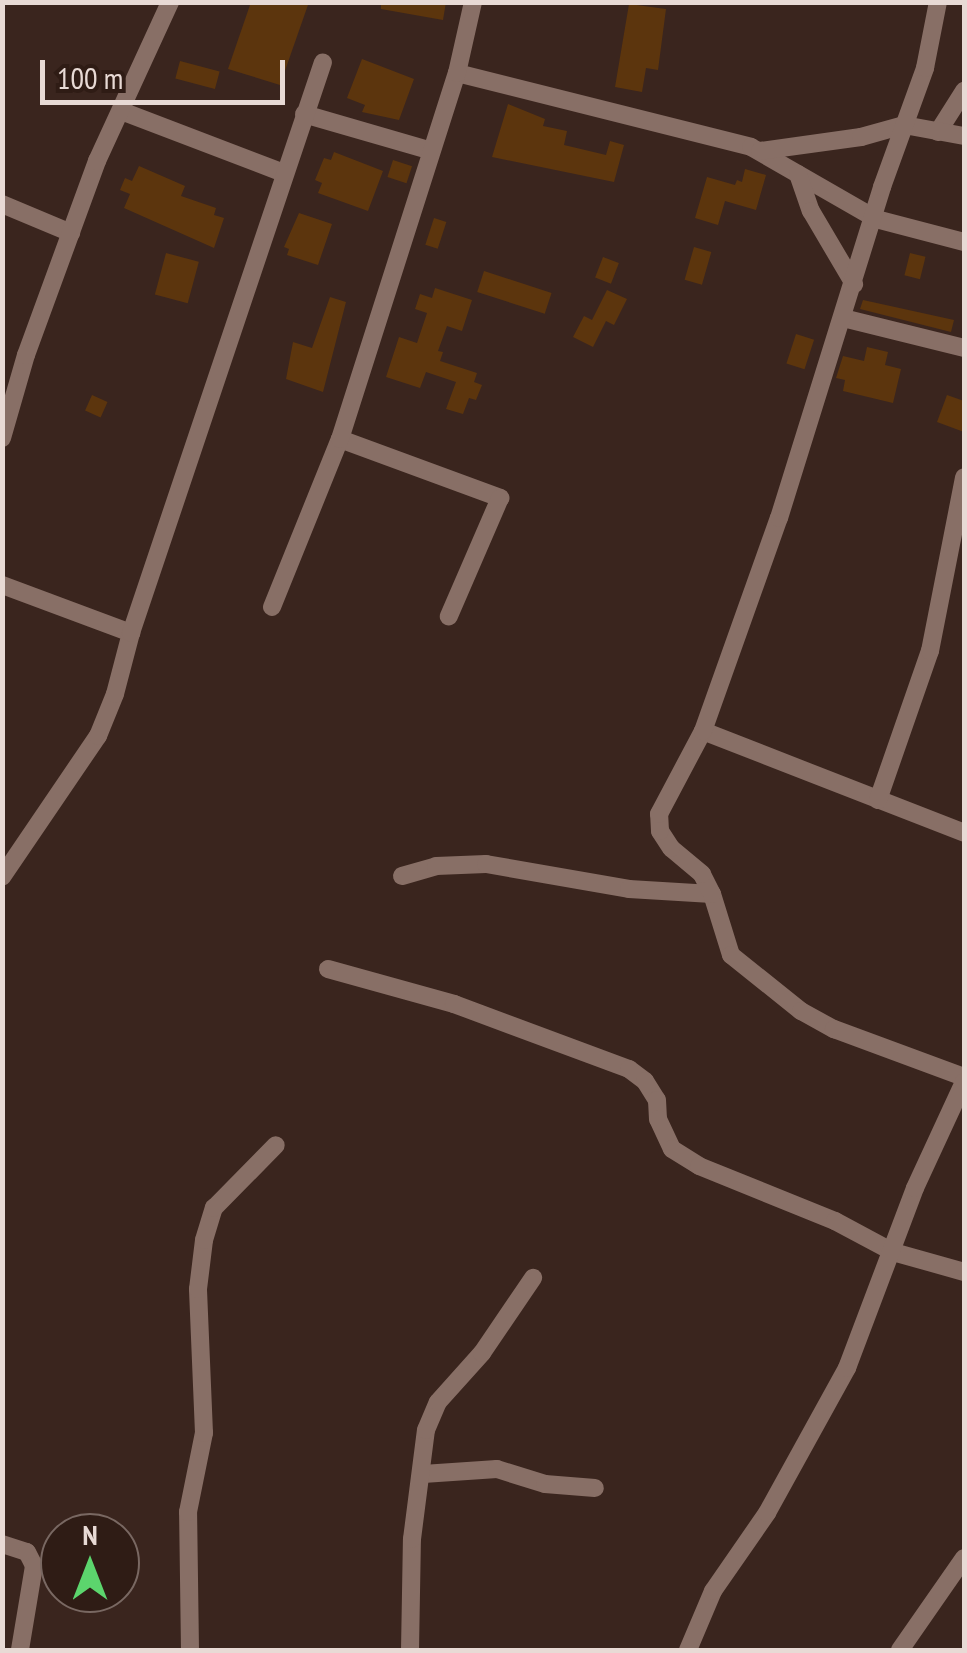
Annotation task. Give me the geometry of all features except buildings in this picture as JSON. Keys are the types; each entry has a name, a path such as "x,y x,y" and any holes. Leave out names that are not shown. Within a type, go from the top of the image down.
{"street":[{"path":"2,438 26,355 98,161 124,112 170,2"},
{"path":"272,607 340,440 457,73 472,2"},
{"path":"688,1650 713,1591 767,1513 847,1368 915,1188 964,1080 801,1011 730,955 702,874 671,848 660,831 659,814 703,732 925,68 938,2"},
{"path":"2,877 98,736 115,694 131,634 323,62"},
{"path":"457,73 760,151 876,219 964,242"},
{"path":"938,132 964,91"},
{"path":"124,112 284,173"},
{"path":"304,114 430,150"},
{"path":"760,151 861,138 904,125 964,136"},
{"path":"798,173 810,211 854,284"},
{"path":"2,204 71,233"},
{"path":"843,318 964,348"},
{"path":"340,440 500,498 449,616"},
{"path":"878,800 930,651 964,477"},
{"path":"2,585 131,634"},
{"path":"703,732 964,833"},
{"path":"402,876 436,866 486,864 628,889 712,894"},
{"path":"328,970 454,1004 630,1069 645,1081 657,1100 658,1118 672,1150 781,1202 835,1221 893,1252 964,1272"},
{"path":"190,1650 188,1512 204,1433 198,1289 204,1240 214,1208 276,1146"},
{"path":"410,1650 412,1539 426,1430 438,1402 482,1353 533,1278"},
{"path":"422,1474 497,1469 545,1484 596,1488"},
{"path":"2,1544 27,1552 34,1566 20,1650"},
{"path":"900,1650 964,1558"},
{"path":"912,1632 920,1650"}]}
